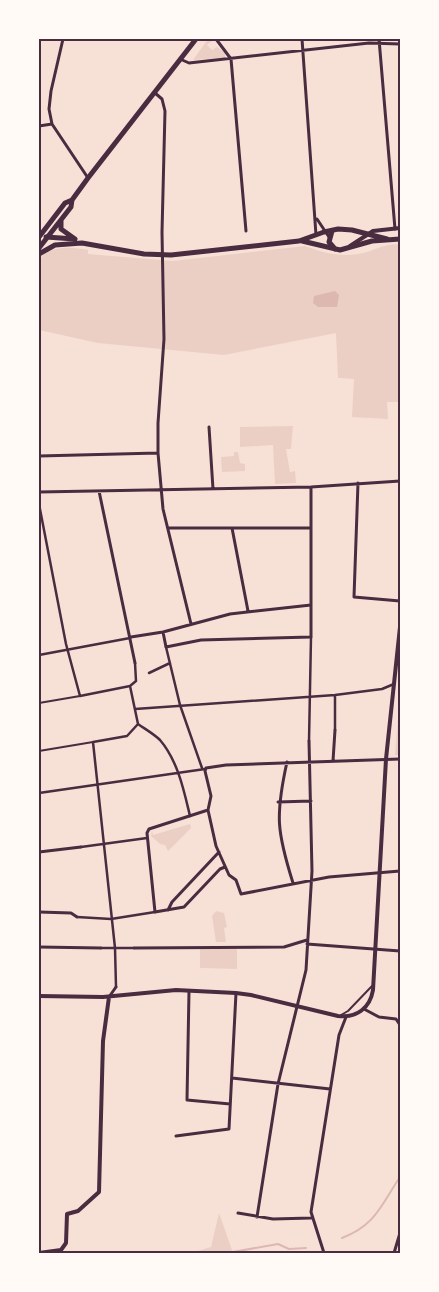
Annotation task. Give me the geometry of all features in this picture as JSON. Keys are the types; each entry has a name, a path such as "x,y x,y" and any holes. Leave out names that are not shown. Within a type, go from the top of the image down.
{"main road":[{"path":"42,235 61,220 71,207 72,200 88,178 196,39"},
{"path":"39,248 42,235 65,203 72,200"},
{"path":"61,220 61,229 82,243"},
{"path":"39,254 55,244 82,243 144,254 162,255 299,241 324,232 346,229 367,236 387,239"},
{"path":"332,231 329,237 334,249"},
{"path":"42,235 75,239"},
{"path":"42,235 55,244"},
{"path":"299,241 334,249 349,248 365,242 400,239"}],"street":[{"path":"64,39 51,91 49,109 52,124 88,178"},
{"path":"302,39 316,235"},
{"path":"217,40 232,59 246,231"},
{"path":"180,59 189,63 380,41 400,44"},
{"path":"380,41 395,229"},
{"path":"155,92 164,101 165,111 162,255 164,340 158,423 160,490 191,624"},
{"path":"39,126 52,124"},
{"path":"316,218 329,237"},
{"path":"349,248 373,231 400,228"},
{"path":"209,427 213,489"},
{"path":"39,456 158,453"},
{"path":"39,492 311,487 400,481"},
{"path":"358,483 354,597 400,601"},
{"path":"257,1217 278,1084 306,970 311,880 309,741 312,695 311,487"},
{"path":"39,504 68,649 80,696 130,686 136,681 138,676 132,637 113,564 99,491"},
{"path":"168,528 311,528"},
{"path":"232,528 248,611"},
{"path":"39,655 163,632 248,611 311,605"},
{"path":"39,996 109,997 176,990 251,995 346,1017 364,1009 372,997 386,759 398,682 400,627"},
{"path":"163,632 180,705 211,796 208,810 218,852 229,875 236,880 241,894 264,892 311,880 400,871"},
{"path":"166,647 201,640 311,636"},
{"path":"149,673 170,663"},
{"path":"135,709 312,695 335,695 382,688 398,682"},
{"path":"130,686 138,724 160,740 178,773 190,816"},
{"path":"333,761 335,695"},
{"path":"39,1253 62,1252 66,1243 67,1214 78,1211 99,1192 100,1096 103,1041 109,997 116,987 115,948 93,742 127,736 138,724"},
{"path":"39,793 226,765 400,759"},
{"path":"286,762 278,802 280,844 293,884"},
{"path":"278,802 311,801"},
{"path":"155,912 147,838 149,829 208,810"},
{"path":"39,852 147,838"},
{"path":"168,910 172,902 218,852"},
{"path":"39,912 71,913 77,917 111,919 184,907 220,869 225,867"},
{"path":"39,947 284,947 307,942 376,950 400,950"},
{"path":"188,992 187,1100 230,1104"},
{"path":"176,1136 229,1129 236,993"},
{"path":"364,1009 379,1018 396,1019 400,1025"},
{"path":"324,1253 311,1218 339,1035 346,1017"},
{"path":"232,1078 330,1089"},
{"path":"238,1213 273,1219 311,1218"},
{"path":"394,1253 400,1233"}],"lane":[{"path":"39,704 80,696"},
{"path":"39,751 93,742"},
{"path":"338,1016 348,1011 373,984"},
{"path":"346,1017 348,1011"}],"shaded area":[{"path":"208,39 212,41 207,45 212,50 217,47 225,53 225,58 193,60"},
{"path":"400,244 400,402 387,402 388,419 352,417 354,379 338,378 336,333 224,355 98,343 39,330 39,259 44,254 55,249 75,248 88,250 88,254 173,261 305,246 329,253 353,255 384,246"},
{"path":"335,291 339,295 337,307 318,307 313,303 314,296"},
{"path":"293,426 291,449 286,449 290,472 295,471 296,483 275,484 273,445 240,447 240,427"},
{"path":"234,452 238,452 240,463 245,464 245,471 222,472 221,457 234,456"},
{"path":"400,695 400,755 395,755"},
{"path":"190,824 191,828 168,851 165,845 160,844 151,836 152,830 153,835"},
{"path":"216,911 224,913 227,927 224,928 226,942 216,942 212,916"},
{"path":"200,949 237,949 237,969 200,968"},
{"path":"219,1213 233,1253 191,1253 211,1247"}],"waterway":[{"path":"342,1238 363,1227 377,1213 400,1177"},
{"path":"227,1253 278,1244 289,1249 306,1248"}]}
